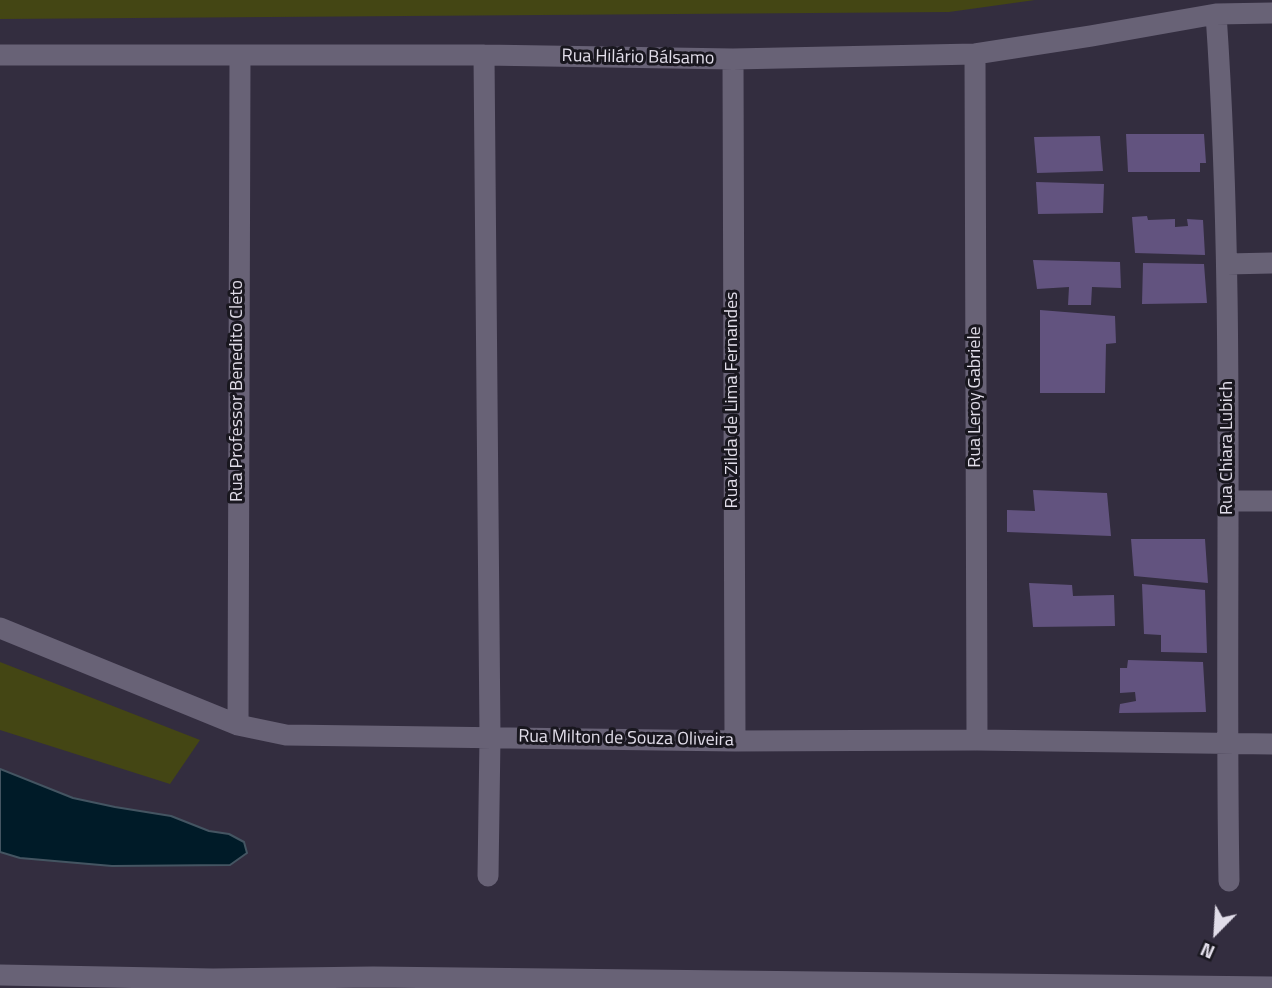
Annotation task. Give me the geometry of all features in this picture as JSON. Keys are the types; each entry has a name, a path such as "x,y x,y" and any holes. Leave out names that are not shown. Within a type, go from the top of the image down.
{"street":[{"name":"Rua Hilário Bálsamo","path":"0,55 484,55 733,60 975,54 1216,14 1272,13"},
{"name":"Rua Chiara Lubich","path":"1216,14 1227,264 1229,881"},
{"name":"Rua Leroy Gabriele","path":"975,54 977,740"},
{"path":"484,55 490,737 488,876"},
{"name":"Rua Professor Benedito Cleto","path":"238,725 240,56"},
{"name":"Rua Zilda de Lima Fernandes","path":"733,60 735,741"},
{"path":"1227,264 1272,263"},
{"path":"1228,501 1272,501"},
{"name":"Rua Milton de Souza Oliveira","path":"0,628 238,725 286,735 1272,744"},
{"path":"0,975 94,982 213,979 1272,987"}],"shaded area":[{"path":"0,0 1035,0 949,12 0,19"},
{"path":"0,662 200,740 170,784 0,730"}],"water":[{"path":"0,769 73,798 171,816 209,831 229,834 244,842 247,853 230,865 112,866 20,858 0,852"}],"building":[{"path":"1126,134 1204,134 1206,163 1200,163 1200,172 1128,172"},
{"path":"1100,136 1103,171 1037,173 1034,137"},
{"path":"1036,182 1104,184 1103,213 1038,214"},
{"path":"1147,216 1148,220 1175,219 1175,227 1188,226 1187,219 1203,220 1205,255 1135,253 1132,217"},
{"path":"1033,260 1120,262 1121,288 1092,287 1091,305 1068,305 1069,287 1037,289"},
{"path":"1143,263 1204,264 1207,303 1142,304"},
{"path":"1040,310 1115,316 1116,343 1106,344 1105,393 1040,393"},
{"path":"1033,490 1107,493 1111,536 1007,532 1007,510 1035,511"},
{"path":"1131,539 1205,539 1208,583 1134,576"},
{"path":"1029,583 1072,585 1073,596 1114,595 1115,626 1033,627"},
{"path":"1142,584 1205,590 1207,653 1161,652 1161,635 1144,634"},
{"path":"1128,660 1203,662 1206,712 1119,713 1120,704 1136,701 1135,692 1120,693 1120,668 1127,668"}]}
